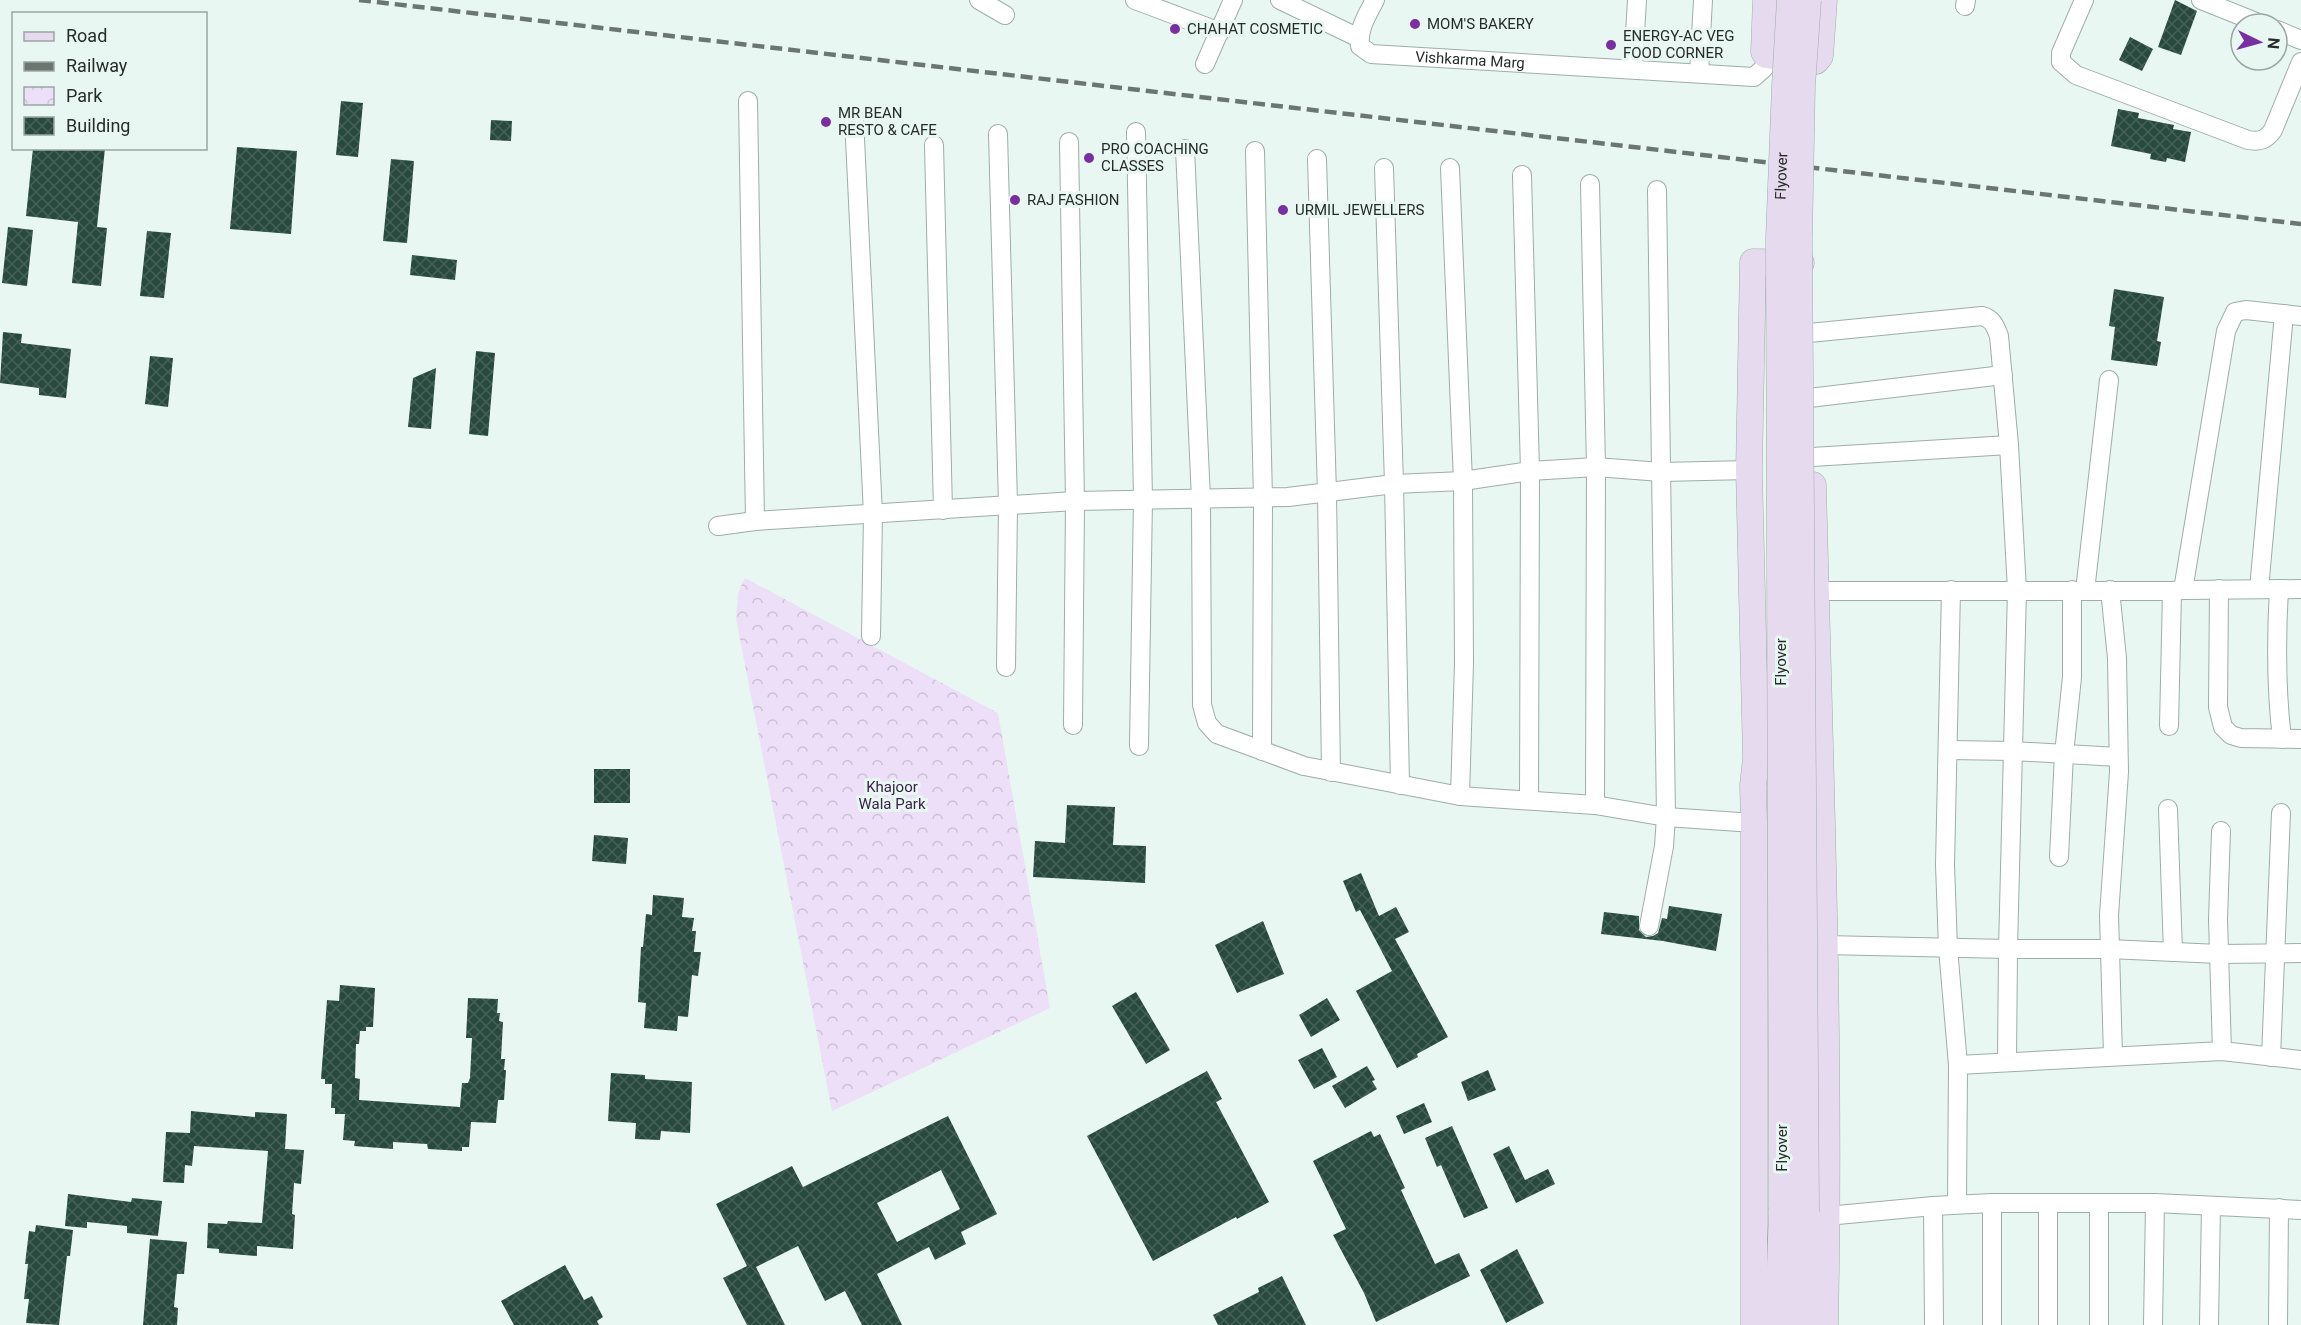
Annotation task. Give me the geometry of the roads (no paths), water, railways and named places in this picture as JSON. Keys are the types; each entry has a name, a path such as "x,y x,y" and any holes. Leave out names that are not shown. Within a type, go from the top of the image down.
{"street":[{"path":"979,0 1005,15"},
{"path":"1135,0 1220,32"},
{"path":"1204,64 1233,0"},
{"path":"1280,0 1359,38 1361,28 1375,0"},
{"path":"1637,0 1633,68 1754,77 1764,68 1768,56"},
{"path":"1699,73 1703,0"},
{"path":"1766,0 1764,52 1768,56 1811,62 1818,59 1824,0"},
{"name":"Flyover","path":"1778,1325 1782,1210 1779,237 1790,0"},
{"name":"Flyover","path":"1804,1325 1806,1212 1799,239 1802,86 1809,0"},
{"path":"2084,0 2061,52 2061,62 2067,68 2076,75 2248,140 2258,141 2267,138 2273,130 2301,62"},
{"path":"2201,0 2231,12"},
{"name":"Vishkarma Marg","path":"1359,38 1360,46 1371,54 1633,68"},
{"path":"748,101 755,521"},
{"path":"854,118 873,514 871,636"},
{"path":"1136,132 1143,499 1139,746"},
{"path":"998,134 1008,504 1006,667"},
{"path":"1069,142 1075,501 1073,725"},
{"path":"934,145 943,510"},
{"path":"1185,149 1201,499 1202,705 1207,723 1217,734 1304,766 1460,796 1595,805 1666,817 1754,823"},
{"path":"1255,150 1263,499 1262,751"},
{"path":"1317,159 1327,493 1331,772"},
{"path":"1384,168 1394,484 1400,785"},
{"path":"1450,168 1463,481 1464,663 1460,796"},
{"path":"1522,175 1530,471 1529,800"},
{"path":"1590,184 1596,467 1595,805"},
{"path":"1649,926 1664,846 1666,817 1657,190"},
{"path":"1754,1325 1753,786 1756,758 1749,470 1753,262 1808,264 1809,398 1824,945 1827,1216 1825,1325"},
{"path":"2169,726 2177,591 2226,331 2235,312 2246,310 2292,315 2259,589"},
{"path":"1809,333 1982,316 1995,324 1999,336 2009,445 2017,590 2007,950 2007,1061"},
{"path":"1756,758 1772,745 1777,726 1782,365 1792,540 1797,724 1805,742 1819,760"},
{"path":"1809,398 2003,375"},
{"path":"2059,857 2064,754 2078,590 2109,380"},
{"path":"1812,457 2009,445"},
{"path":"718,526 755,521 1008,504 1143,499 1263,499 1394,484 1463,481 1530,471 1596,467 1661,471 1749,470"},
{"path":"2219,589 2218,707 2223,727 2231,735 2241,738 2301,739"},
{"path":"1816,591 2301,589"},
{"path":"2110,590 2117,658 2118,757 2109,915 2113,1056"},
{"path":"2279,590 2277,689 2282,739"},
{"path":"1951,591 1945,865 1948,948 1958,1065 1957,1204"},
{"path":"1949,750 2118,757"},
{"path":"1753,786 1820,785"},
{"path":"2168,809 2173,952"},
{"path":"2271,1057 2281,813"},
{"path":"2221,831 2219,954 2222,1051"},
{"path":"1824,945 2007,950 2109,949 2219,954 2301,953"},
{"path":"1958,1065 2222,1051 2301,1060"},
{"path":"1827,1216 1992,1203 2155,1203 2301,1210"},
{"path":"1992,1203 1992,1325"},
{"path":"2048,1203 2048,1325"},
{"path":"2099,1203 2099,1325"},
{"path":"2153,1325 2155,1203"},
{"path":"1933,1206 1934,1325"},
{"path":"2209,1325 2211,1206"},
{"path":"2278,1325 2279,1208"}],"railway":[{"path":"359,0 2301,224"}],"place":[{"name":"MOM'S BAKERY","path":"1415,24"},
{"name":"CHAHAT COSMETIC","path":"1175,29"},
{"name":"ENERGY-AC VEG FOOD CORNER","path":"1611,45"},
{"name":"MR BEAN RESTO & CAFE","path":"826,122"},
{"name":"PRO COACHING CLASSES","path":"1089,158"},
{"name":"RAJ FASHION","path":"1015,200"},
{"name":"URMIL JEWELLERS","path":"1283,210"}],"park label":[{"name":"Khajoor Wala Park","path":"892,796"}]}
